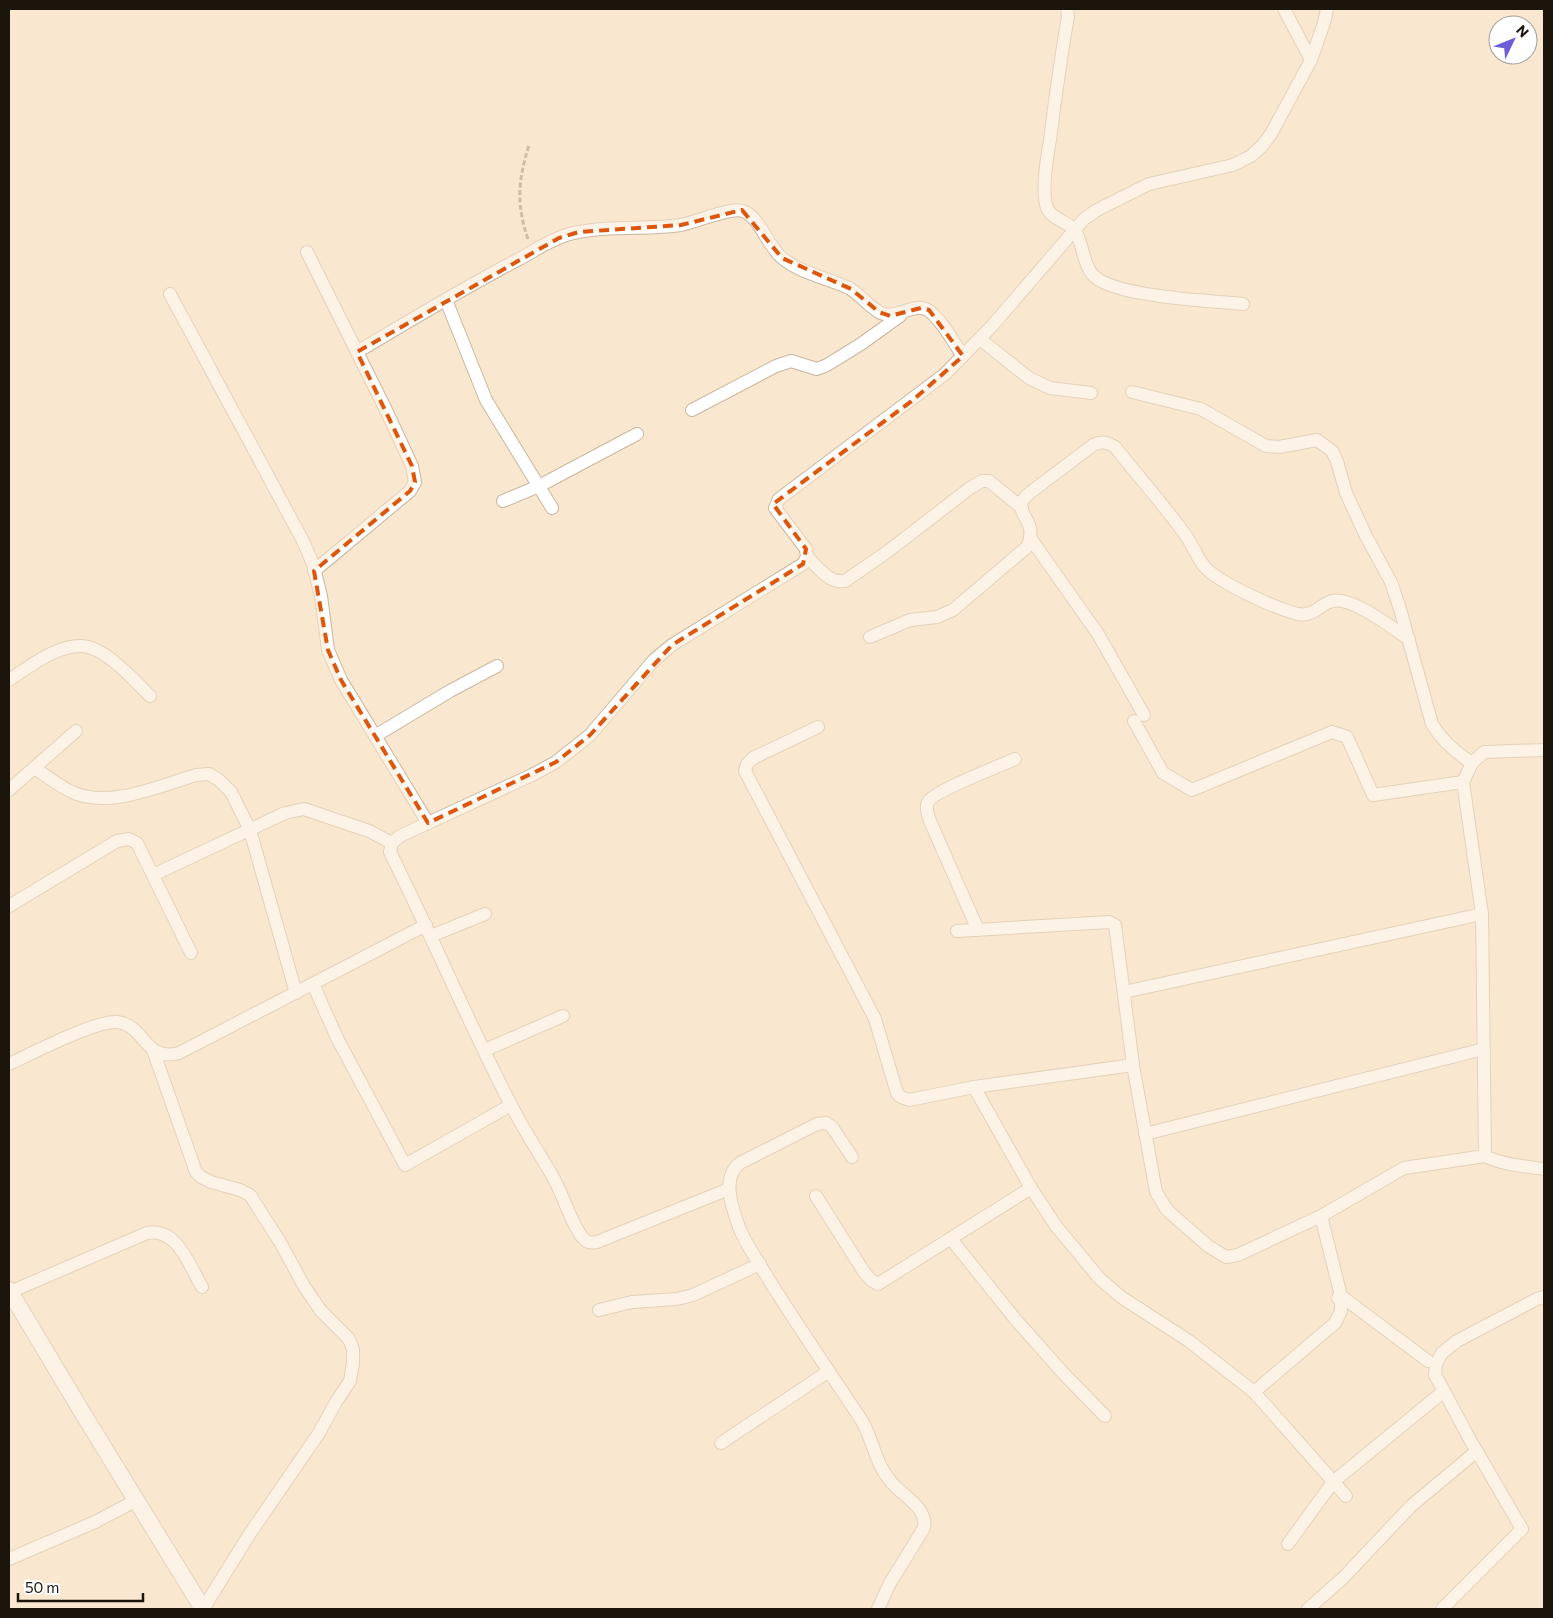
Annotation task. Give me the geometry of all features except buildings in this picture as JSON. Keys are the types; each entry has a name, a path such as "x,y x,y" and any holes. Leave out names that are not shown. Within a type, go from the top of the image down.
{"street":[{"path":"1067,9 1068,16 1057,79 1047,161 1045,198 1050,212 1075,230 1091,273 1105,284 1139,293 1243,304"},
{"path":"1284,9 1311,60"},
{"path":"729,1189 597,1242 588,1242 582,1236 561,1191 511,1105 460,1001 390,852 392,843 400,836 556,762 590,734 654,660 672,645 804,564 807,557 806,549 775,508 779,499 913,400 945,374 992,326 1084,219 1134,190 1149,184 1233,165 1251,156 1271,134 1311,60 1327,9"},
{"path":"357,352 446,300 559,238 579,232 681,225 730,211 742,210 749,214 782,258 800,268 851,289 879,312 890,316 921,308 929,310 940,322 963,356"},
{"path":"307,252 412,466 415,482 410,491 314,571"},
{"path":"170,294 303,541 321,596 328,650 341,680 428,823"},
{"path":"446,300 486,400 552,508"},
{"path":"692,410 791,360 817,369 827,365 861,344 907,311"},
{"path":"980,339 1029,378 1050,388 1091,394"},
{"path":"1132,392 1201,409 1266,446 1278,447 1317,440 1332,451 1337,461 1346,493 1366,536 1391,582 1432,724 1452,750 1472,764"},
{"path":"503,501 538,486 637,434"},
{"path":"870,636 910,620 937,617 953,610 1026,547 1031,539 1032,530 1022,508 1022,501 1093,445 1106,442 1115,447 1185,534 1204,566 1215,576 1250,596 1299,614 1310,614 1330,601 1352,602 1409,640"},
{"path":"807,557 829,578 837,582 845,581 888,552 970,488 982,481 988,482 1022,508"},
{"path":"1031,539 1098,634 1139,718 1163,773 1192,790 1332,732 1347,737 1373,795 1463,782"},
{"path":"9,680 55,652 83,646 96,650 122,667 150,696"},
{"path":"375,736 450,691 497,666"},
{"path":"818,727 753,758 747,764 745,771 875,1019 897,1093 909,1100 974,1087 1132,1065"},
{"path":"9,790 76,731"},
{"path":"1489,1158 1484,1049 1482,914 1463,782 1472,764 1484,752 1544,750"},
{"path":"978,930 930,821 927,811 928,802 932,797 945,790 1015,759"},
{"path":"34,768 69,791 80,795 110,798 117,798 196,775 209,774 215,776 231,792 250,830 296,992"},
{"path":"153,875 285,813 304,809 369,831 392,843"},
{"path":"9,906 117,841 126,838 132,839 137,843 191,954"},
{"path":"9,1064 88,1028 114,1022 120,1022 134,1030 153,1050 166,1056 179,1053 296,992 428,930 485,914"},
{"path":"1124,992 1482,914"},
{"path":"957,931 1112,922 1114,924 1132,1065 1156,1192 1167,1210 1208,1246 1226,1257 1238,1255 1321,1216 1404,1168 1489,1158 1511,1165 1544,1169"},
{"path":"313,984 338,1038 405,1165 511,1105"},
{"path":"485,1050 563,1016"},
{"path":"1145,1134 1484,1049"},
{"path":"153,1050 196,1172 205,1180 240,1190 250,1196 280,1242 304,1286 321,1311 349,1339 353,1349 350,1381 319,1433 249,1535 203,1609 135,1501 9,1291 138,1236 156,1231 175,1240 202,1287"},
{"path":"974,1087 1031,1188 1056,1226 1100,1279 1121,1297 1190,1341 1254,1392 1346,1496"},
{"path":"852,1157 832,1127 826,1123 817,1124 740,1163 731,1173 729,1189 732,1206 740,1229 794,1320 869,1433 874,1453 881,1468 892,1483 924,1516 926,1522 924,1528 890,1583 878,1609"},
{"path":"816,1196 864,1272 874,1283 882,1282 1031,1188"},
{"path":"1254,1392 1335,1322 1342,1312 1321,1216"},
{"path":"951,1239 1016,1320 1064,1374 1105,1416"},
{"path":"599,1310 632,1302 677,1299 711,1287 760,1264"},
{"path":"1339,1297 1428,1361"},
{"path":"1442,1609 1522,1529 1435,1374 1436,1364 1442,1353 1456,1341 1544,1297"},
{"path":"721,1443 829,1371"},
{"path":"1288,1544 1333,1482 1444,1391"},
{"path":"1308,1609 1344,1577 1411,1506 1477,1451"},
{"path":"9,1558 95,1522 135,1501"}],"path":[{"path":"529,145 520,184 519,199 521,219 532,252"}],"highlighted area":[{"path":"742,210 782,258 851,289 879,312 890,316 921,308 929,310 963,356 913,400 773,504 806,549 803,564 672,645 590,735 556,762 428,823 341,680 328,650 314,571 410,491 415,482 412,466 357,352 559,238 579,232 681,225"}]}
